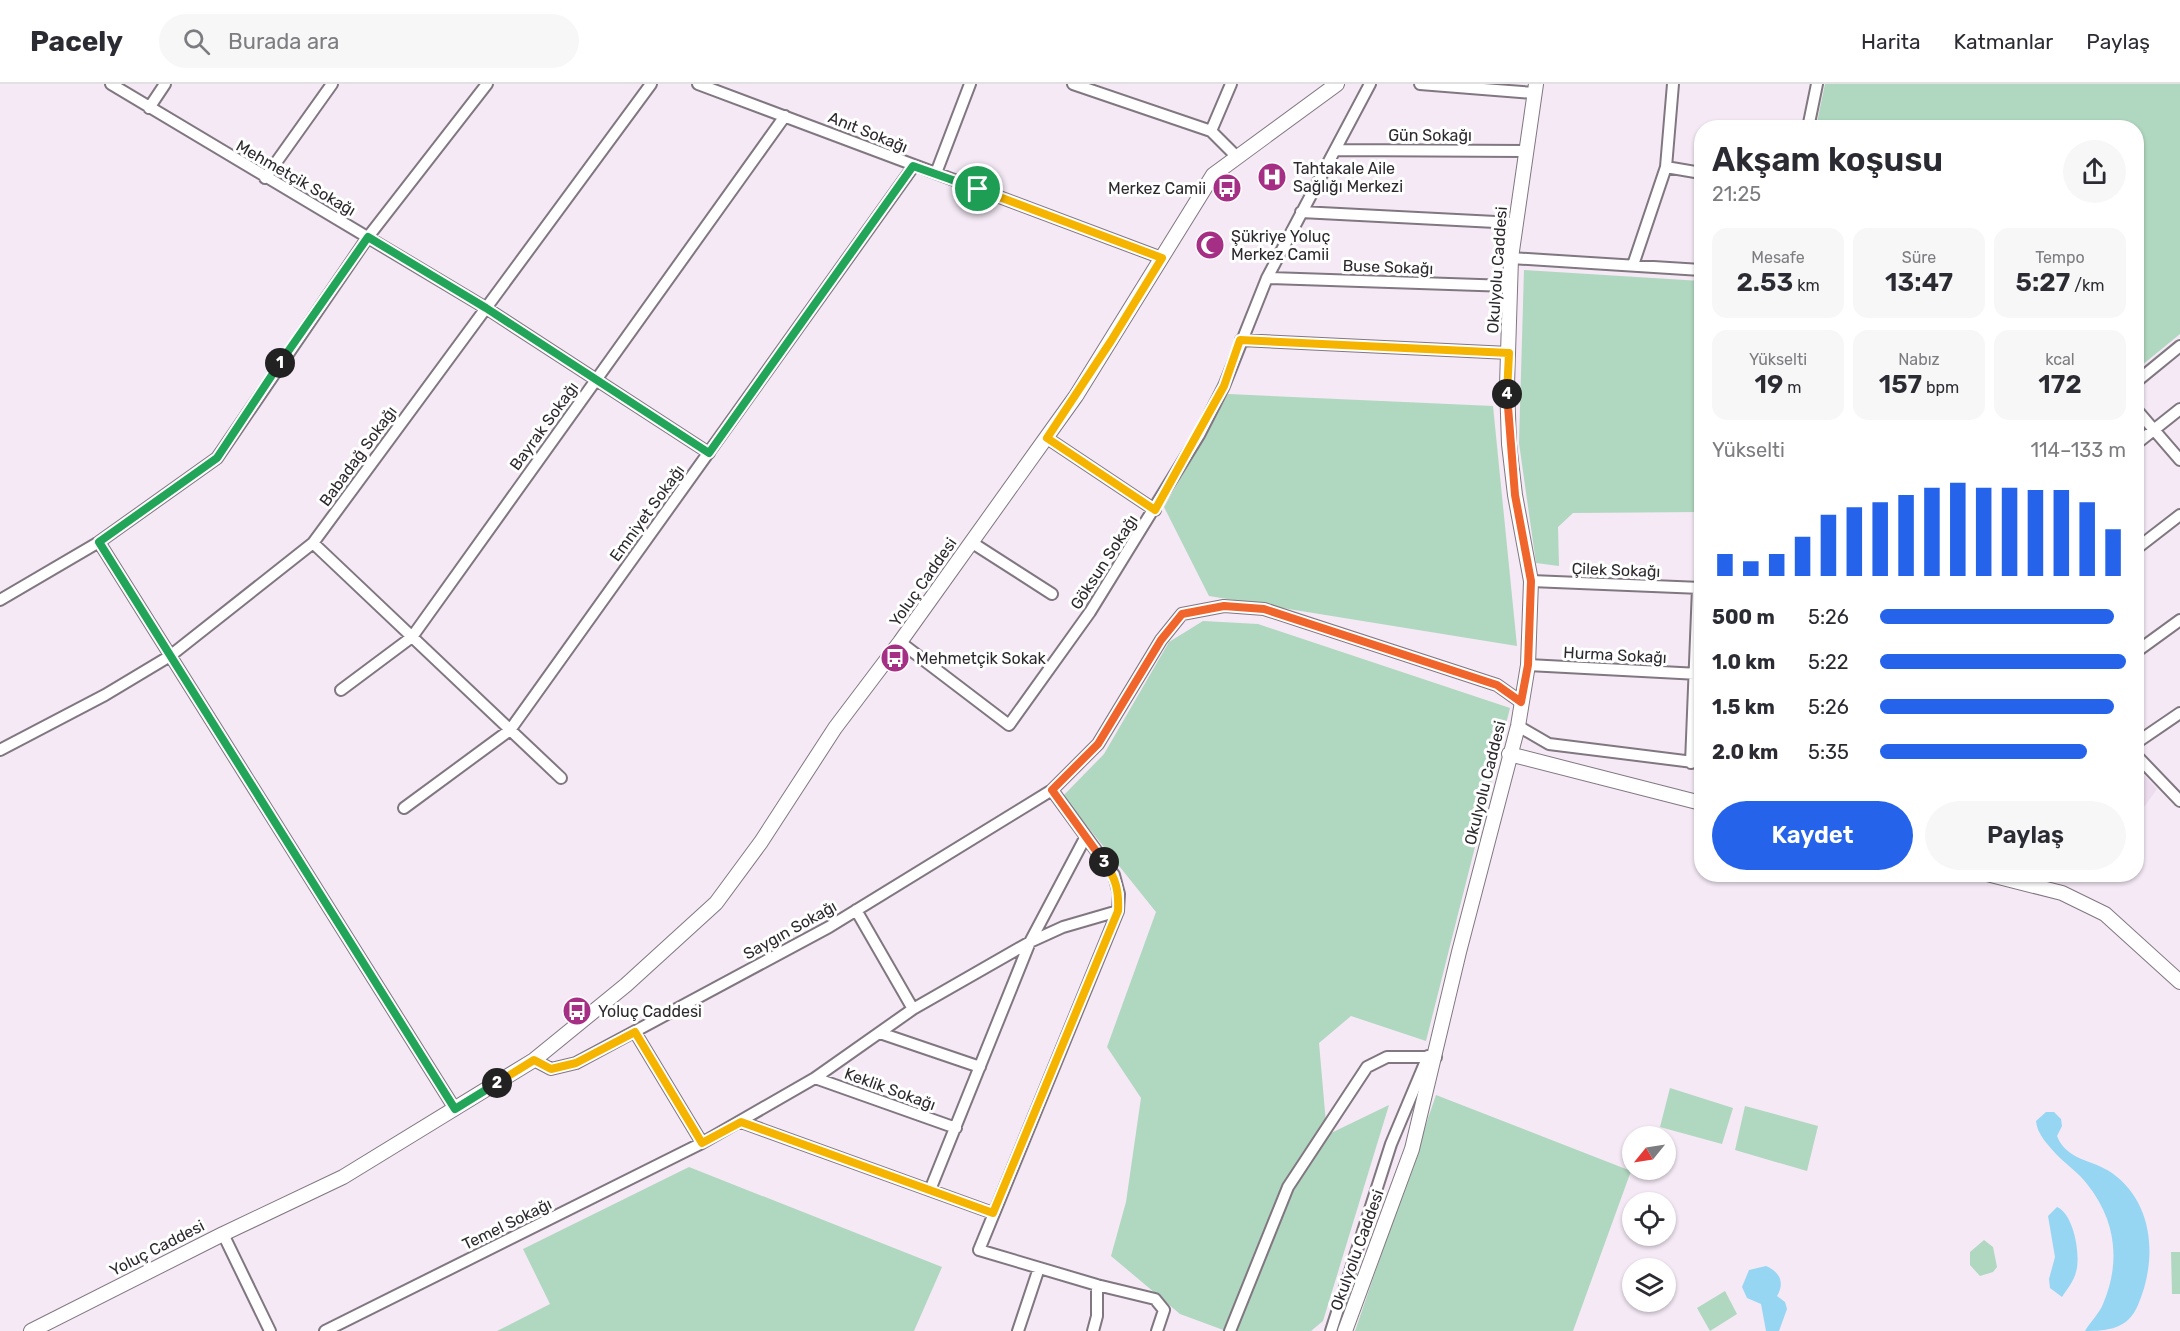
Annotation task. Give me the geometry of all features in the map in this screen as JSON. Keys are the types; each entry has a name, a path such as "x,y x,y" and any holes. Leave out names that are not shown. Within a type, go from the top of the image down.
{"street":[{"name":"Mehmetçik Sokağı","path":"111,84 486,308 709,453"},
{"path":"149,108 165,84"},
{"path":"265,178 332,84"},
{"path":"0,600 99,542 217,458 368,237 487,84"},
{"name":"Babadağ Sokağı","path":"0,750 105,695 170,656 313,543 651,84"},
{"name":"Anıt Sokağı","path":"698,84 718,87 913,166 1162,258"},
{"path":"936,173 970,84"},
{"path":"1073,84 1211,131 1236,156"},
{"path":"1211,131 1231,84"},
{"name":"Yoluç Caddesi","path":"31,1331 223,1234 343,1177 534,1060 626,985 716,903 761,842 835,728 1047,438 1111,341 1213,175 1336,84"},
{"name":"Göksun Sokağı","path":"900,642 1009,725 1090,612 1155,510 1224,386 1240,340 1267,278 1300,212 1370,84"},
{"path":"1420,84 1535,88"},
{"path":"1633,265 1666,167 1673,84"},
{"path":"1810,120 1817,84"},
{"name":"Okulyolu Caddesi","path":"1343,1330 1412,1149 1432,1056 1518,726 1528,665 1531,581 1515,495 1509,444 1509,286 1515,223 1535,88"},
{"name":"Bayrak Sokağı","path":"341,690 412,637 785,116"},
{"name":"Gün Sokağı","path":"1335,150 1525,151"},
{"name":"Emniyet Sokağı","path":"405,808 510,730 913,166"},
{"path":"1666,167 1694,172"},
{"path":"1300,212 1515,223"},
{"path":"1511,258 1694,269"},
{"name":"Buse Sokağı","path":"1267,278 1509,286"},
{"path":"1240,340 1509,353"},
{"path":"2144,375 2180,345"},
{"path":"2144,438 2180,409"},
{"path":"2144,418 2180,460"},
{"path":"1047,438 1155,510"},
{"path":"2144,543 2180,515"},
{"path":"99,542 455,1109"},
{"path":"971,542 1052,594"},
{"path":"313,543 561,778"},
{"name":"Çilek Sokağı","path":"1531,581 1694,588"},
{"name":"Saygın Sokağı","path":"534,1060 551,1069 576,1063 856,910 1052,790 1098,744 1161,640 1182,614 1224,606 1264,609 1497,685 1521,702"},
{"path":"2144,646 2180,620"},
{"name":"Hurma Sokağı","path":"1528,665 1694,674"},
{"path":"2144,738 2180,713"},
{"path":"1518,726 1549,744 1694,763"},
{"path":"1509,754 1694,800"},
{"path":"2144,763 2180,801"},
{"path":"1052,790 1114,875 1119,894 1118,911 979,1250 1097,1285 1155,1299 1164,1310 1157,1331"},
{"path":"930,1190 1029,942 1086,838"},
{"path":"2019,882 2062,893 2105,914 2180,982"},
{"path":"856,910 913,1009"},
{"name":"Temel Sokağı","path":"325,1331 741,1122 815,1078 913,1009 1029,942 1063,927 1118,911"},
{"path":"635,1032 702,1143"},
{"path":"879,1033 980,1067"},
{"path":"1230,1331 1288,1187 1344,1098 1367,1067 1388,1057 1432,1056 1391,1144 1331,1331"},
{"name":"Keklik Sokağı","path":"815,1078 956,1128"},
{"path":"741,1122 993,1213"},
{"path":"223,1234 270,1331"},
{"path":"1018,1331 1039,1268"},
{"path":"1093,1331 1097,1316 1097,1285"}],"shaded area":[{"path":"2144,775 2157,789 2144,807"}],"green space":[{"path":"1825,84 2180,84 2180,334 2144,363 2144,120 1817,120"},
{"path":"1524,270 1694,281 1694,512 1573,513 1558,527 1559,566 1536,563 1519,443"},
{"path":"1228,394 1493,406 1517,646 1209,596 1164,507"},
{"path":"1203,621 1258,624 1510,708 1426,1041 1351,1016 1319,1043 1327,1135 1389,1105 1323,1321 1311,1331 1226,1331 1180,1314 1111,1256 1126,1202 1141,1098 1107,1047 1156,912 1063,796 1104,754 1169,642"},
{"path":"1670,1088 1733,1108 1722,1144 1676,1131 1676,1126 1660,1126"},
{"path":"1436,1095 1622,1167 1622,1180 1628,1180 1573,1331 1355,1331"},
{"path":"1745,1106 1818,1126 1807,1171 1735,1150"},
{"path":"689,1167 942,1267 914,1331 497,1331 550,1304 523,1249"},
{"path":"1984,1240 1993,1247 1997,1267 1993,1272 1980,1276 1970,1265 1970,1252"},
{"path":"2171,1252 2180,1252 2180,1294 2172,1294"},
{"path":"1725,1291 1737,1314 1710,1331 1697,1308"}],"water":[{"path":"2046,1112 2054,1112 2061,1119 2062,1126 2057,1136 2061,1144 2074,1155 2112,1173 2137,1201 2144,1217 2149,1252 2144,1288 2134,1313 2123,1324 2116,1327 2085,1331 2101,1308 2109,1288 2113,1242 2110,1227 2097,1198 2084,1180 2057,1155 2041,1135 2036,1121"},
{"path":"2057,1207 2063,1211 2072,1226 2078,1256 2075,1275 2062,1297 2050,1288 2049,1279 2055,1257 2048,1216"},
{"path":"1766,1266 1775,1271 1780,1278 1781,1287 1777,1296 1785,1302 1787,1309 1779,1331 1766,1331 1761,1304 1747,1298 1742,1287 1749,1270"}],"place":[{"name":"Tahtakale Aile Sağlığı Merkezi","path":"1272,177"},
{"name":"Merkez Camii","path":"1227,188"},
{"name":"Şükriye Yoluç Merkez Camii","path":"1210,245"},
{"name":"Mehmetçik Sokak","path":"895,658"},
{"name":"Yoluç Caddesi","path":"577,1011"}],"route":[{"path":"913,166 978,189 1162,258 1076,396 1047,438 1155,510 1199,435 1224,386 1240,340 1509,353 1507,385 1509,444 1515,495 1531,581 1528,665 1521,702 1497,685 1264,609 1224,606 1182,614 1161,640 1098,744 1052,790 1114,875 1119,894 1118,911 993,1213 741,1122 702,1143 635,1032 576,1063 551,1069 534,1060 455,1109 99,542 217,458 368,237 486,308 709,453 913,166"}]}
